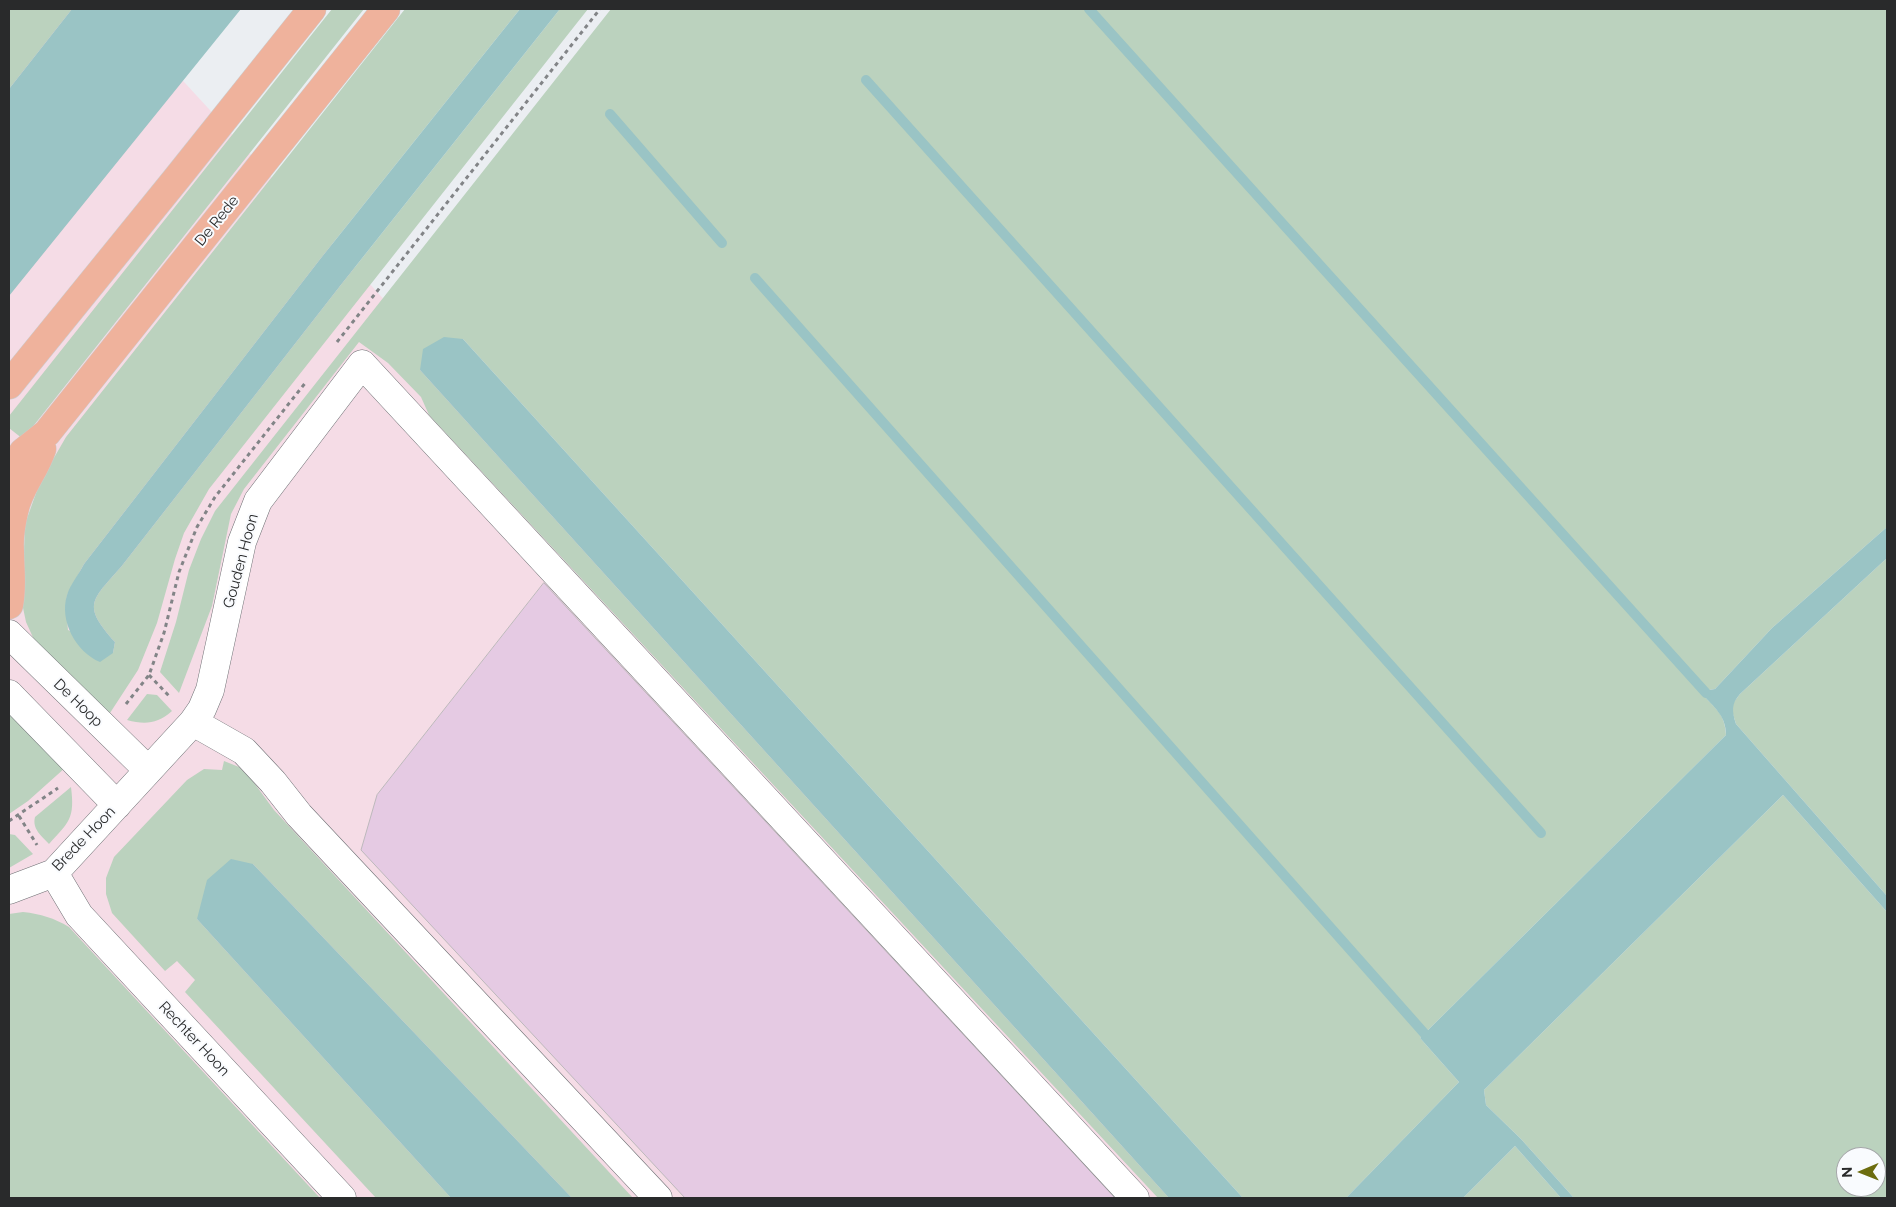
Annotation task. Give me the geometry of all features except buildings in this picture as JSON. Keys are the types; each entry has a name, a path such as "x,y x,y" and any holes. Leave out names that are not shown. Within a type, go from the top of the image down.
{"main road":[{"path":"9,384 178,178 312,9"},
{"name":"De Rede","path":"9,473 23,452 47,433 386,9"},
{"name":"De Rede","path":"9,605 10,549 14,509 38,461 47,433"}],"street":[{"name":"Gouden Hoon","path":"148,770 193,722 202,709 210,690 242,542 258,500 362,364 1135,1198"},
{"name":"De Hoop","path":"9,634 148,770"},
{"path":"9,694 117,805"},
{"path":"193,722 244,751 273,782 299,816 658,1198"},
{"name":"Brede Hoon","path":"9,890 54,873 148,770"},
{"name":"Rechter Hoon","path":"54,873 79,915 342,1198"}],"shaded area":[{"path":"9,9 117,9 1210,1198 9,1198"}],"green space":[{"path":"9,9 72,9 9,89"},
{"path":"332,9 364,9 23,439 9,428 9,416"},
{"path":"405,9 520,9 321,258 84,564 67,595 68,630 113,653 115,642 105,630 94,611 94,603 97,596 560,9 588,9 209,489 184,533 157,623 138,670 110,713 92,701 36,644 26,622 22,603 25,524 40,482 66,437"},
{"path":"611,9 1887,9 1887,527 1772,628 1715,689 1709,690 1704,696 1722,718 1726,735 1420,1038 1459,1082 1346,1198 1243,1198 463,339 420,370 1169,1198 1158,1198 429,415 421,397 388,363 359,342 244,489 231,514 212,606 179,693 160,672 176,622 189,570 201,539 215,511"},
{"path":"1887,558 1887,896 1736,724 1733,714 1733,703 1740,694"},
{"path":"147,694 157,695 172,711 161,719 151,722 140,723 127,720"},
{"path":"9,706 66,767 28,801 9,814"},
{"path":"224,761 239,767 252,780 274,810 633,1198 572,1198 253,864 197,919 451,1198 376,1198 185,992 195,980 177,961 165,971 112,913 106,894 106,878 114,857 187,780 204,769 222,770"},
{"path":"71,787 72,806 69,819 49,844 36,828 35,817"},
{"path":"1783,795 1887,912 1887,1198 1574,1198 1521,1139 1486,1105 1484,1090"},
{"path":"9,834 15,835 33,854 9,868"},
{"path":"23,912 47,917 69,927 320,1198 9,1198 9,914"},
{"path":"1515,1146 1561,1198 1463,1198"}],"water":[{"path":"72,9 241,9 9,296 9,89"},
{"path":"520,9 560,9 97,596 94,603 94,611 105,630 115,642 113,653 100,662 91,657 77,643 65,615 67,595 84,564 321,258"},
{"path":"444,337 463,339 1243,1198 1169,1198 420,370 423,349"},
{"path":"1887,527 1887,558 1740,694 1733,708 1736,724 1887,896 1887,912 1783,795 1484,1090 1486,1105 1521,1139 1574,1198 1561,1198 1515,1146 1463,1198 1346,1198 1459,1082 1420,1038 1726,735 1722,718 1704,696 1709,690 1715,689 1772,628"},
{"path":"231,859 253,864 572,1198 451,1198 197,919 207,880"}],"waterway":[{"path":"1089,9 1706,693"},
{"path":"866,80 1541,833"},
{"path":"610,114 722,243"},
{"path":"755,278 1424,1033"}]}
